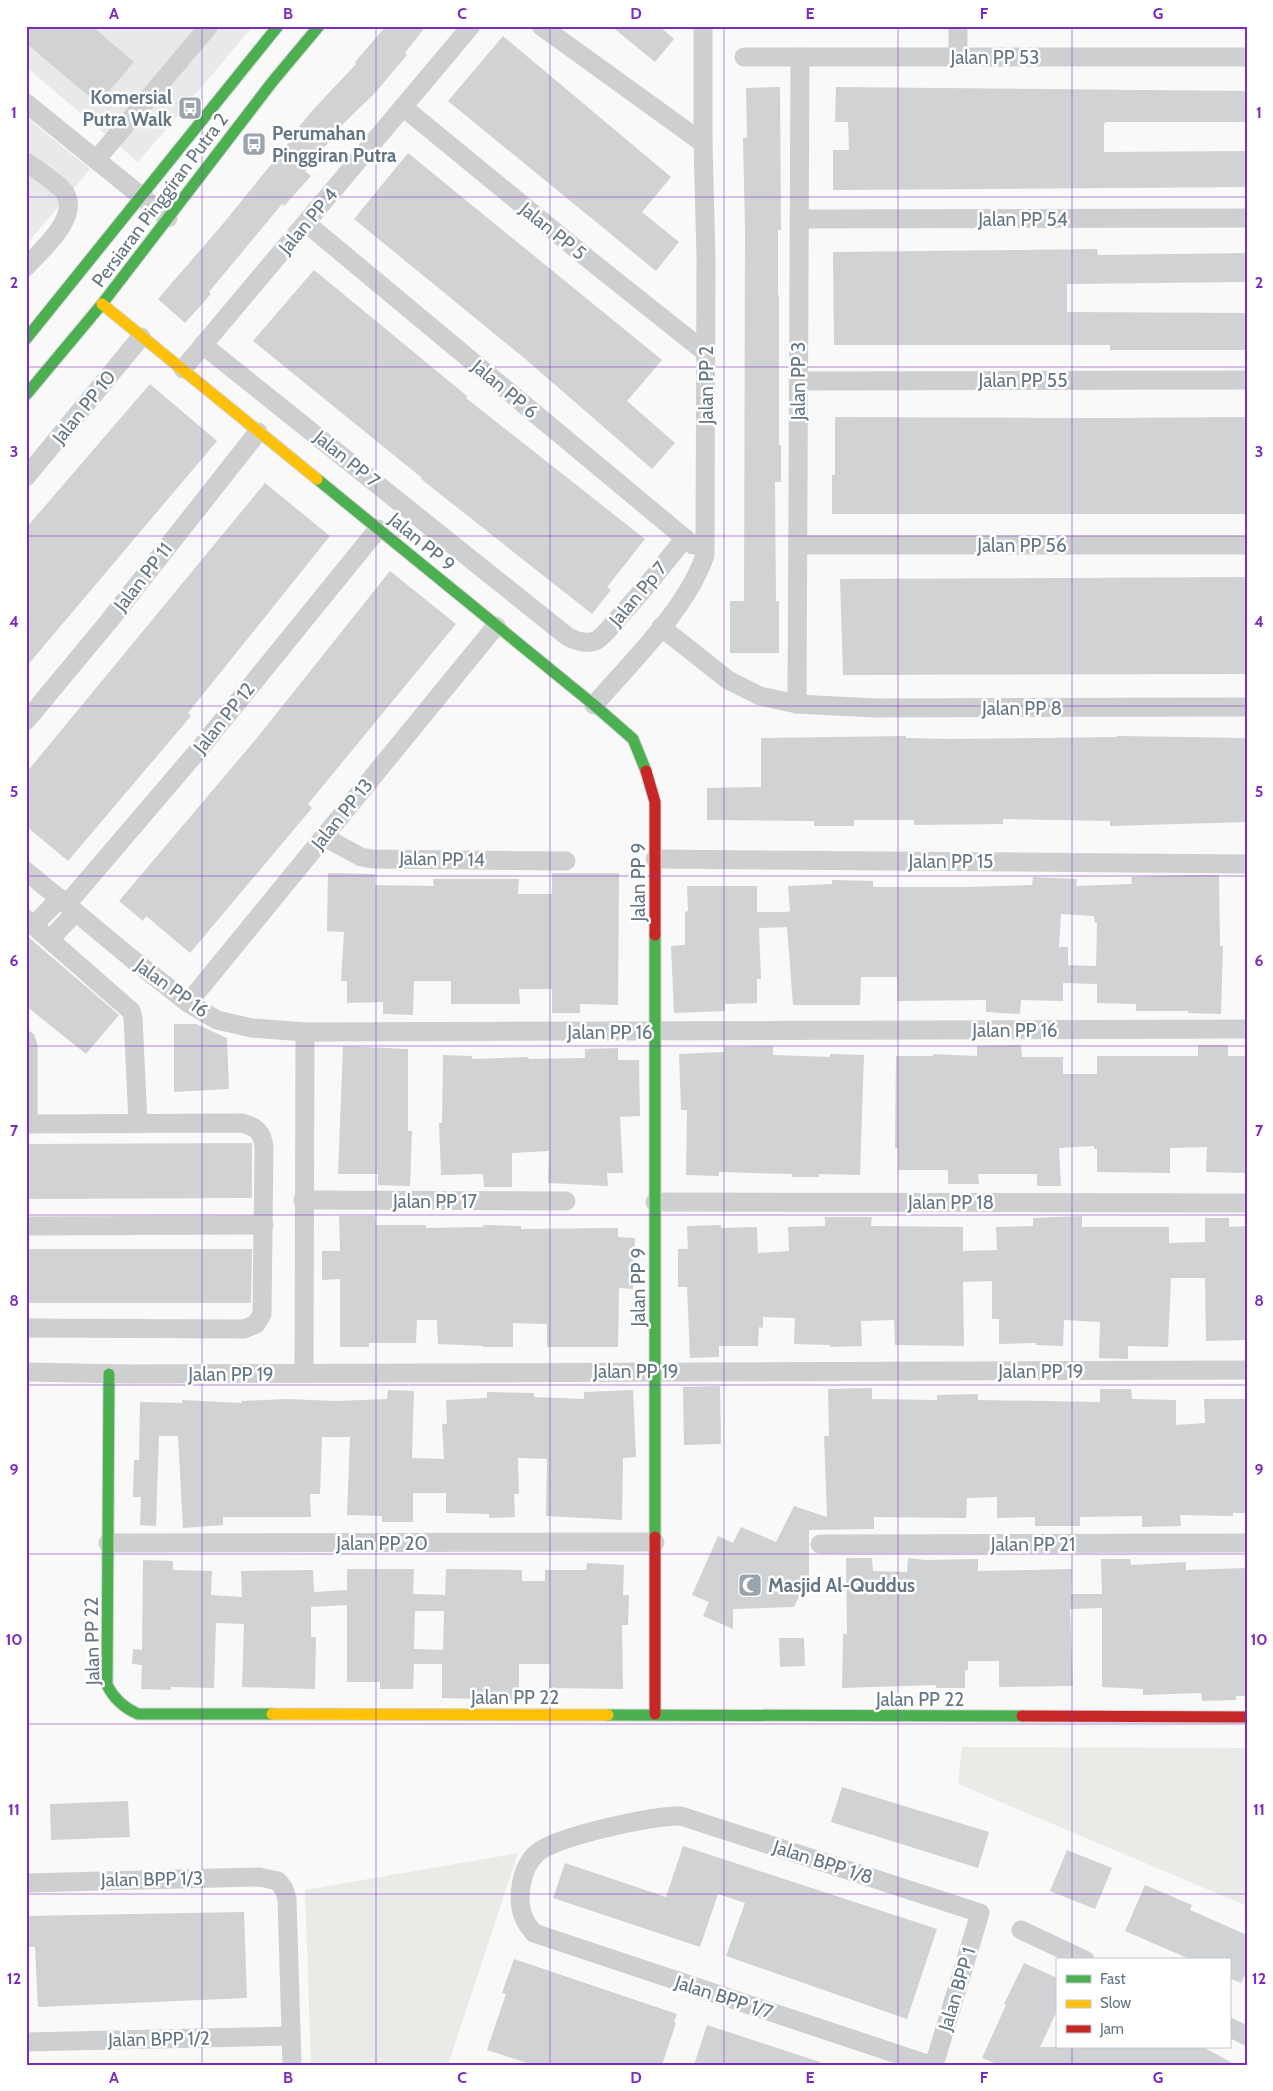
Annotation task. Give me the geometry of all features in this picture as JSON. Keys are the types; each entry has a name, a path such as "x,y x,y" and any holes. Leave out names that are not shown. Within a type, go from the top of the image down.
{"street":[{"path":"96,160 208,26"},
{"name":"Persiaran Pinggiran Putra 2","path":"26,339 142,198 278,26"},
{"name":"Persiaran Pinggiran Putra 2","path":"26,394 102,304 273,81 319,26"},
{"name":"Jalan PP 4","path":"183,369 471,26"},
{"path":"542,26 703,143"},
{"name":"Jalan PP 2","path":"594,705 662,627 699,575 705,555 706,258 703,143 703,26"},
{"path":"958,26 958,56"},
{"name":"Jalan PP 53","path":"744,57 1247,57"},
{"name":"Jalan PP 3","path":"797,704 800,57"},
{"path":"26,103 168,218"},
{"name":"Jalan PP 5","path":"403,107 584,256 705,352"},
{"path":"26,162 65,192 69,207 64,223 26,267"},
{"name":"Jalan PP 54","path":"799,219 1247,218"},
{"name":"Jalan PP 6","path":"306,223 705,555"},
{"name":"Jalan PP 9","path":"102,304 594,705 632,739 645,766 655,802 655,1714"},
{"name":"Jalan PP 10","path":"26,477 141,337"},
{"name":"Jalan PP 7","path":"203,345 568,637 576,641 586,642"},
{"name":"Jalan PP 55","path":"798,381 1247,380"},
{"name":"Jalan PP 11","path":"26,721 258,432"},
{"name":"Jalan PP 12","path":"68,905 201,747 378,529"},
{"name":"Jalan Pp 7","path":"586,642 595,641 603,635 637,598 684,538"},
{"name":"Jalan PP 56","path":"798,545 1247,545"},
{"name":"Jalan PP 13","path":"188,1003 496,626"},
{"name":"Jalan PP 8","path":"662,627 728,680 760,696 797,704 875,708 1247,708"},
{"name":"Jalan PP 14","path":"324,837 361,857 372,859 566,861"},
{"name":"Jalan PP 15","path":"655,859 1247,864"},
{"name":"Jalan PP 16","path":"26,871 130,958 188,1003 217,1020 252,1028 305,1032 1247,1029"},
{"path":"68,905 30,922 128,1008 132,1014 138,1123"},
{"path":"50,940 68,905"},
{"path":"304,1373 305,1032"},
{"path":"26,1040 28,1046 27,1124 242,1123 258,1130 264,1147 262,1314 256,1324 244,1329 26,1328"},
{"name":"Jalan PP 17","path":"304,1200 566,1201"},
{"name":"Jalan PP 18","path":"655,1202 1247,1203"},
{"path":"26,1226 264,1225"},
{"name":"Jalan PP 19","path":"26,1372 109,1374 1247,1370"},
{"name":"Jalan PP 22","path":"109,1374 106,1685 118,1703 138,1714 1247,1717"},
{"name":"Jalan PP 20","path":"108,1543 655,1542"},
{"name":"Jalan PP 21","path":"820,1544 1247,1543"},
{"name":"Jalan BPP 1/8","path":"524,1920 520,1905 522,1886 526,1868 538,1853 562,1841 666,1815 681,1816 980,1913"},
{"name":"Jalan BPP 1/3","path":"26,1883 259,1877 278,1881 284,1889 287,1899 291,2036"},
{"name":"Jalan BPP 1","path":"934,2065 980,1913"},
{"name":"Jalan BPP 1/7","path":"524,1920 534,1933 930,2065"},
{"path":"1021,1930 1080,1958"},
{"path":"1230,2028 1247,2036"},
{"path":"291,2036 292,2065"},
{"name":"Jalan BPP 1/2","path":"26,2042 291,2036"}],"shaded area":[{"path":"26,26 253,26 138,162 26,67"},
{"path":"26,117 90,169 26,245"},
{"path":"962,1747 1247,1748 1247,1906 958,1784"},
{"path":"518,1853 448,2065 311,2065 305,1890"}],"building":[{"path":"26,26 92,26 134,62 98,104 26,43"},
{"path":"386,26 426,26 405,53 407,55 375,93 344,123 305,171 311,176 284,206 282,204 209,292 211,294 185,323 158,299 222,225 291,140 289,139 311,112 356,64 355,62"},
{"path":"611,26 659,26 674,39 655,62"},
{"path":"503,36 671,177 642,212 679,242 656,271 448,101"},
{"path":"780,87 781,230 778,230 778,295 781,482 775,482 776,601 779,601 779,653 730,653 730,601 744,601 745,230 743,138 747,138 746,88"},
{"path":"836,87 1247,91 1247,122 1106,122 1104,124 1104,152 1247,151 1247,187 833,190 833,150 849,150 848,122 835,122"},
{"path":"408,153 662,360 627,401 675,443 652,469 523,357 354,219"},
{"path":"1097,249 1098,255 1247,253 1247,282 1067,284 1067,312 1247,313 1247,350 1110,350 1110,345 834,345 833,252"},
{"path":"314,270 467,396 466,398 645,539 607,587 611,590 592,614 421,479 253,341"},
{"path":"150,384 217,441 26,667 26,528"},
{"path":"835,417 1247,417 1247,514 832,514 832,475 835,475"},
{"path":"265,483 330,536 188,713 191,716 68,861 26,826 26,773"},
{"path":"390,571 456,624 308,804 312,808 190,953 146,916 143,921 119,901 256,739"},
{"path":"1247,577 1247,674 843,675 840,579"},
{"path":"906,736 906,738 950,739 1117,736 1247,738 1247,822 1110,826 1110,821 1003,819 1003,824 914,825 914,820 854,820 854,826 814,826 814,821 707,820 707,788 761,787 761,738"},
{"path":"328,873 375,874 375,885 434,886 433,879 519,879 518,894 552,894 552,873 619,873 618,1005 580,1004 580,1013 552,1013 552,989 519,989 520,1004 451,1004 451,981 414,981 413,1015 383,1014 383,1002 347,1003 347,981 341,981 344,932 327,931"},
{"path":"1219,875 1220,946 1223,946 1221,1014 1188,1013 1188,1011 1136,1011 1136,1004 1097,1003 1097,984 1063,983 1063,1001 1021,1000 1020,1014 986,1012 986,1000 897,1001 897,977 861,977 860,1005 793,1005 787,927 759,928 761,979 757,979 757,1003 725,1004 725,1011 674,1013 671,946 685,945 685,912 688,911 687,886 757,886 757,912 787,912 790,911 788,886 832,884 832,880 873,881 873,887 964,887 1032,885 1033,877 1077,879 1076,886 1132,884 1131,877","holes":["1061,914 1094,916 1095,923 1097,923 1096,966 1068,965 1068,947 1059,947"]},
{"path":"26,935 119,1015 86,1054 26,1006"},
{"path":"174,1024 196,1024 227,1038 229,1089 174,1092"},
{"path":"1021,1045 1022,1057 1063,1057 1063,1074 1097,1074 1097,1056 1198,1056 1198,1045 1228,1045 1228,1056 1247,1056 1247,1173 1206,1172 1207,1147 1170,1148 1170,1173 1097,1172 1097,1149 1094,1149 1094,1146 1059,1148 1061,1186 1037,1186 1037,1174 978,1174 979,1184 948,1184 948,1170 898,1170 898,1148 895,1148 896,1056 933,1056 933,1054 977,1056 977,1046"},
{"path":"343,1046 408,1049 408,1131 412,1131 410,1186 378,1185 378,1174 338,1174"},
{"path":"773,1046 773,1055 830,1057 830,1054 864,1055 860,1175 819,1174 819,1177 792,1177 792,1174 719,1172 719,1176 686,1175 687,1110 681,1110 679,1054 724,1052 724,1047"},
{"path":"618,1048 618,1060 639,1060 640,1116 620,1117 623,1173 607,1173 608,1186 548,1183 549,1151 512,1153 512,1187 484,1187 483,1174 441,1175 439,1123 442,1123 443,1055 472,1056 472,1059 528,1057 529,1059 585,1058 585,1049"},
{"path":"252,1143 252,1198 26,1199 26,1144"},
{"path":"339,1216 375,1216 376,1225 426,1225 426,1228 483,1227 483,1225 521,1226 521,1229 618,1228 618,1237 635,1238 633,1289 619,1288 618,1347 547,1347 547,1324 513,1323 513,1347 438,1344 437,1320 417,1320 416,1343 369,1343 369,1347 340,1347 340,1279 322,1280 322,1251 340,1251"},
{"path":"1082,1216 1082,1227 1169,1227 1169,1243 1205,1242 1205,1218 1229,1218 1229,1227 1247,1226 1247,1340 1206,1341 1205,1278 1171,1278 1168,1347 1128,1346 1128,1359 1099,1358 1100,1322 1064,1320 1063,1346 1036,1345 1036,1343 999,1344 999,1319 992,1319 992,1281 963,1282 964,1346 895,1345 894,1320 861,1321 862,1346 830,1347 830,1345 794,1344 795,1318 763,1317 763,1328 759,1327 758,1346 719,1346 719,1357 690,1358 687,1287 678,1287 678,1249 688,1249 687,1226 721,1225 721,1228 757,1227 758,1253 789,1251 788,1227 825,1226 825,1217 872,1217 871,1226 963,1227 963,1251 997,1250 996,1227 1033,1226 1033,1218"},
{"path":"26,1249 252,1249 251,1303 26,1303"},
{"path":"720,1386 721,1444 684,1445 683,1387"},
{"path":"872,1388 872,1399 937,1400 937,1395 978,1394 978,1400 1100,1402 1100,1389 1131,1389 1132,1399 1176,1400 1176,1425 1205,1423 1204,1399 1247,1399 1247,1513 1233,1513 1233,1516 1180,1515 1181,1526 1142,1527 1142,1516 1080,1517 1080,1526 1035,1526 1035,1517 997,1518 997,1497 967,1498 966,1518 874,1517 874,1529 809,1530 809,1576 794,1607 733,1609 733,1629 703,1616 709,1602 692,1595 718,1536 733,1543 741,1527 776,1542 794,1506 827,1517 824,1436 829,1436 828,1389"},
{"path":"388,1390 414,1391 412,1458 444,1459 442,1424 447,1424 446,1400 487,1398 487,1392 534,1393 534,1397 584,1399 584,1392 633,1390 636,1457 623,1458 622,1520 546,1516 547,1459 518,1458 519,1494 514,1494 515,1517 489,1518 489,1514 446,1513 446,1493 413,1493 413,1522 382,1522 382,1516 347,1515 350,1437 322,1437 320,1494 310,1494 311,1517 223,1517 223,1525 183,1528 178,1436 159,1436 156,1526 140,1525 141,1497 133,1497 134,1460 139,1460 140,1402 182,1403 182,1400 242,1403 241,1401 286,1399 337,1401 387,1399"},
{"path":"846,1558 872,1558 873,1571 907,1572 908,1558 925,1560 978,1559 978,1571 1072,1569 1071,1594 1102,1594 1101,1559 1130,1559 1131,1565 1186,1562 1186,1570 1247,1568 1247,1696 1236,1696 1236,1700 1202,1701 1201,1693 1143,1695 1143,1689 1102,1687 1102,1608 1070,1609 1073,1686 999,1687 999,1661 968,1661 968,1670 965,1670 965,1688 936,1688 936,1685 842,1688 843,1634 847,1634"},
{"path":"143,1560 173,1561 173,1570 212,1571 211,1595 242,1597 241,1571 313,1570 314,1592 347,1590 347,1569 414,1569 413,1594 445,1595 446,1569 522,1570 522,1581 545,1581 545,1570 586,1570 587,1563 624,1565 623,1595 629,1595 628,1625 622,1625 623,1689 549,1688 550,1664 519,1664 519,1700 442,1698 442,1664 414,1664 413,1689 380,1689 380,1682 347,1682 347,1605 311,1607 311,1637 316,1637 315,1689 242,1687 244,1624 216,1623 214,1688 171,1687 171,1690 141,1689 142,1665 132,1664 133,1649 142,1650","holes":["415,1611 444,1611 443,1650 414,1649"]},
{"path":"779,1638 804,1638 805,1666 780,1667"},
{"path":"842,1787 989,1832 978,1868 831,1822"},
{"path":"128,1801 130,1837 51,1840 50,1804"},
{"path":"683,1846 937,1929 907,2019 726,1956 745,1903 718,1894 700,1947 553,1898 565,1863 666,1897"},
{"path":"1067,1850 1112,1868 1095,1909 1050,1891"},
{"path":"1145,1885 1192,1905 1190,1910 1247,1935 1247,1971 1241,1983 1230,1978 1230,1958 1187,1958 1125,1931"},
{"path":"244,1912 247,1998 38,2007 35,1947 26,1947 26,1916"},
{"path":"514,1959 677,2014 674,2022 676,2023 662,2065 533,2065 487,2050 506,1994 502,1993"},
{"path":"1024,1963 1056,1978 1056,2013 1040,2047 1205,2048 1236,2065 999,2065 982,2058 1006,2005 1004,2004"},
{"path":"707,2025 820,2062 819,2065 694,2065"}],"traffic: fast":[{"path":"26,339 278,26"},
{"path":"26,395 102,304 273,81 319,26"},
{"path":"317,479 633,739 646,771"},
{"path":"655,935 655,1537"},
{"path":"109,1374 107,1685 120,1703 138,1714 272,1714"},
{"path":"608,1715 1022,1716"}],"traffic: slow":[{"path":"102,304 317,479"},
{"path":"272,1714 608,1715"}],"traffic: jam":[{"path":"646,771 655,802 655,935"},
{"path":"655,1537 655,1714"},
{"path":"1022,1716 1247,1717"}],"place":[{"name":"Komersial Putra Walk","path":"190,108"},
{"name":"Perumahan Pinggiran Putra","path":"254,144"},
{"name":"Masjid Al-Quddus","path":"750,1585"}]}
